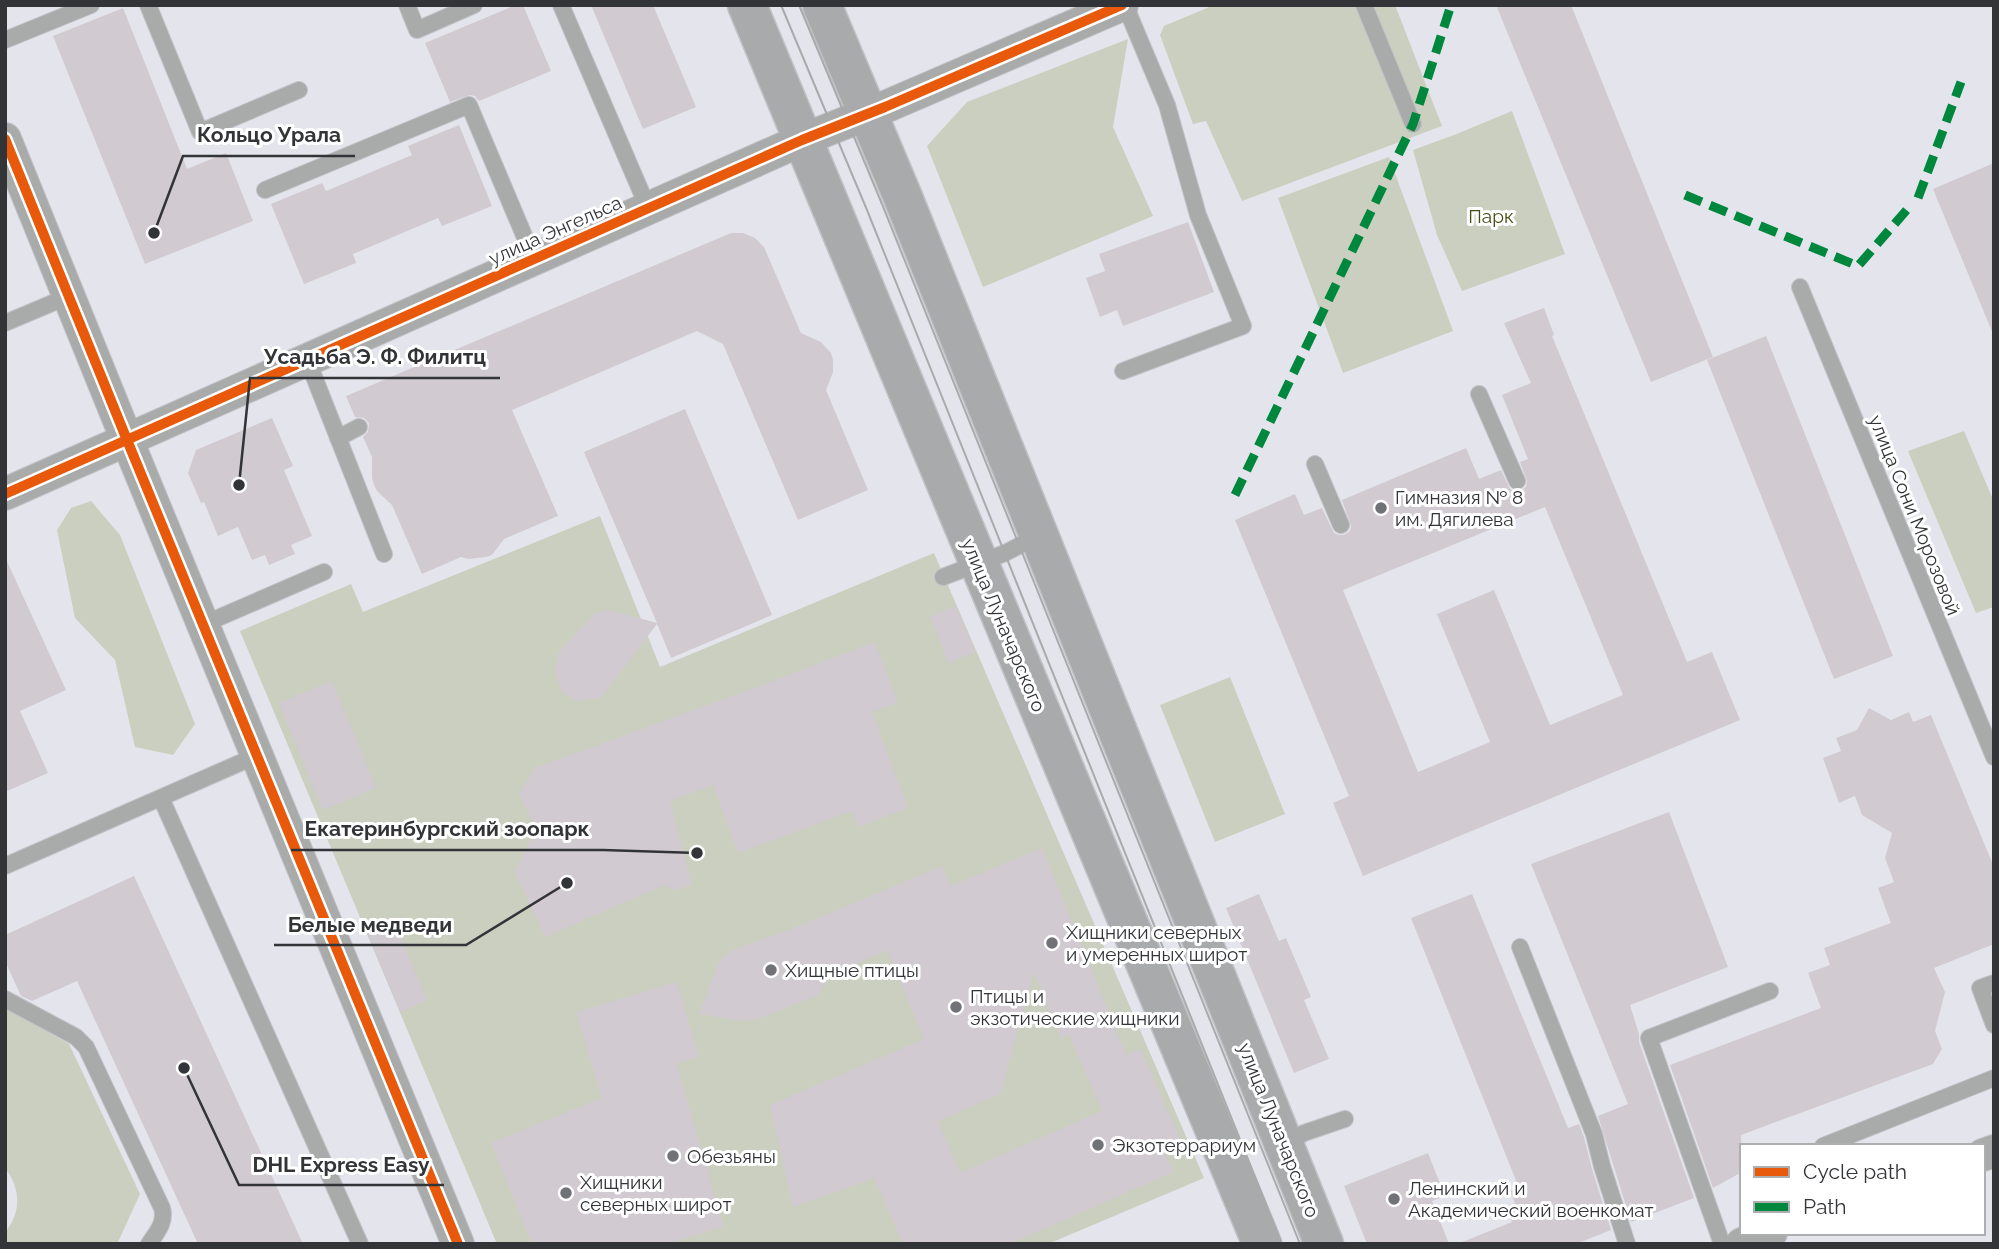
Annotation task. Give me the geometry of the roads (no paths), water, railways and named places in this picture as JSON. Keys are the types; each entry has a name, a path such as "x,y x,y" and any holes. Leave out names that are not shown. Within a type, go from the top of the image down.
{"main road":[{"name":"улица Луначарского","path":"747,5 1262,1244"},
{"name":"улица Луначарского","path":"822,5 1040,536 1324,1244"}],"street":[{"name":"улица Энгельса","path":"5,494 802,139 868,114 1124,5"},
{"path":"5,139 458,1244"},
{"path":"1742,1244 1766,1235"}],"lane":[{"path":"5,40 91,5"},
{"path":"148,5 200,132 299,90"},
{"path":"407,5 417,30 474,5"},
{"path":"561,5 648,208"},
{"path":"1123,371 1243,326 1198,215 1167,106 1124,5"},
{"path":"1364,5 1413,124"},
{"path":"265,190 469,105 534,259"},
{"name":"улица Сони Морозовой","path":"1800,287 1994,757"},
{"path":"5,323 69,296"},
{"path":"307,359 384,554"},
{"path":"1479,394 1517,481"},
{"path":"338,438 359,427"},
{"path":"1314,464 1341,525"},
{"path":"943,577 1040,536"},
{"path":"204,624 324,572"},
{"path":"5,866 258,755"},
{"path":"161,798 360,1244"},
{"path":"1520,947 1594,1134 1627,1244"},
{"path":"1994,983 1980,988 1994,1025"},
{"path":"1722,1244 1649,1038 1770,991"},
{"path":"5,999 76,1037 86,1047 162,1208 162,1224 149,1244"},
{"path":"1828,1144 1994,1078"},
{"path":"1284,1144 1304,1133 1345,1119"}],"tram line":[{"path":"781,5 867,210 1282,1244"},
{"path":"799,5 882,204 1300,1244"}],"place":[{"name":"Кольцо Урала","path":"154,233"},
{"name":"Усадьба Э. Ф. Филитц","path":"239,485"},
{"name":"Гимназия № 8 им. Дягилева","path":"1381,508"},
{"name":"Екатеринбургский зоопарк","path":"697,853"},
{"name":"Белые медведи","path":"567,883"},
{"name":"Хищники северных и умеренных широт","path":"1052,943"},
{"name":"Хищные птицы","path":"771,970"},
{"name":"Птицы и экзотические хищники","path":"956,1007"},
{"name":"DHL Express Easy","path":"184,1068"},
{"name":"Экзотеррариум","path":"1098,1145"},
{"name":"Обезьяны","path":"673,1156"},
{"name":"Хищники северных широт","path":"566,1193"},
{"name":"Ленинский и Академический военкомат","path":"1394,1199"}],"park label":[{"name":"Парк","path":"1491,216"}]}
